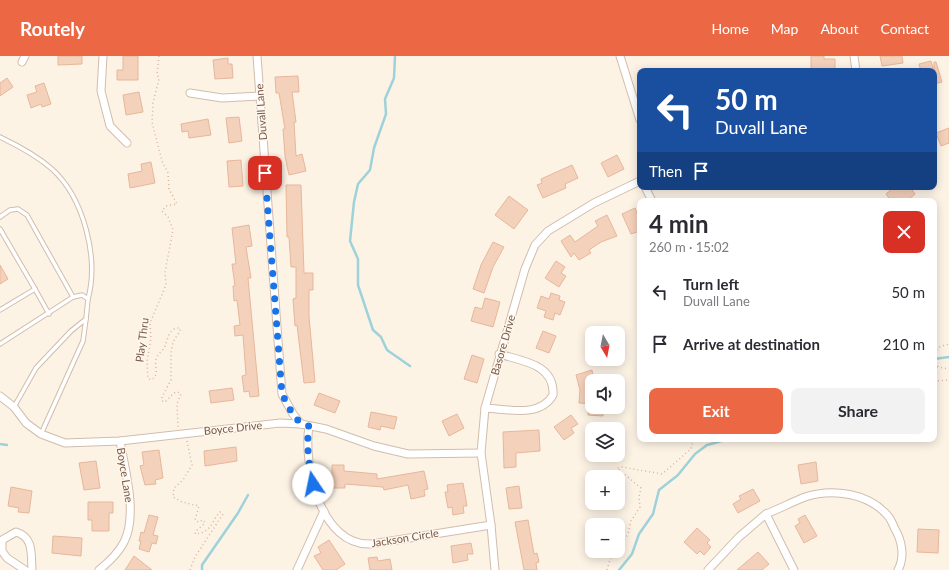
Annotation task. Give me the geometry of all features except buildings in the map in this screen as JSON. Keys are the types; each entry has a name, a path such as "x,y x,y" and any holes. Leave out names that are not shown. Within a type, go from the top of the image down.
{"street":[{"path":"103,56 101,91 110,126 127,143"},
{"name":"Duvall Lane","path":"257,56 282,394 293,414 305,425"},
{"path":"620,56 637,110"},
{"path":"854,56 856,68"},
{"path":"190,92 222,98 259,96"},
{"name":"Basore Drive","path":"495,570 491,525 481,453 485,408 499,354 525,269 535,245 548,231 594,203 637,182"},
{"path":"485,408 536,409 544,406 553,395 552,380 546,372 535,365 499,354"},
{"name":"Boyce Drive","path":"0,396 14,407 26,423 41,434 65,443 120,441 280,423 305,425 326,429 374,446 408,454 481,453"},
{"name":"Jackson Circle","path":"305,425 307,456 313,484 324,511 335,528 344,537 362,544 491,525"},
{"name":"Boyce Lane","path":"99,570 113,558 124,542 129,523 130,502 120,441"},
{"path":"708,570 739,537 766,514 806,497 839,493 866,499 888,515 901,538 902,553 898,570"},
{"path":"297,570 324,511"},
{"path":"766,514 794,570"},
{"path":"25,570 8,558 2,551 2,540 16,532 27,537 30,544 32,570"}],"lane":[{"path":"0,137 30,152 53,170 68,189 81,216 89,239 92,286 88,299 83,341 41,434"},
{"path":"0,217 10,210 18,209 27,215 73,297"},
{"path":"0,229 49,314"},
{"path":"0,310 35,289"},
{"path":"0,344 49,314 73,297 82,294 88,299"},
{"path":"14,407 36,368 71,331 86,319"}],"path":[{"name":"Play Thru","path":"159,56 157,74 159,79 153,103 152,122 162,161 168,173 169,189 177,204 166,206 162,211 168,217 173,230 165,272 166,285 150,323 151,338 148,348 146,367 148,378 151,380 156,374 156,357 165,346 171,331 175,328 180,328 180,331 173,342 171,353 171,380 162,395 162,400 167,401 176,392 181,394 177,406 178,426 181,433 186,438 192,465 183,480 174,488 173,497 182,502 199,506 195,520 198,522 203,520 205,523 196,531 195,534 205,531 213,525 218,514 222,512 223,514 195,557 190,570"},
{"path":"937,349 939,347 949,344"},
{"path":"937,365 938,367 949,369"},
{"path":"937,381 949,380"},
{"path":"625,539 628,534 631,521 640,507 639,497 641,488 617,468 622,467 662,474 691,449 692,442"},
{"path":"607,570 611,558"}],"waterway":[{"path":"395,56 394,78 385,99 386,114 374,148 370,170 358,184 354,202 350,241 358,259 358,285 373,330 381,337 387,350 410,366"},
{"path":"937,359 949,357"},
{"path":"619,570 632,554 639,534 653,514 659,490 678,475 695,454 707,445 718,442"},
{"path":"0,444 7,445"},
{"path":"202,570 202,565 238,513 248,495"}],"route":[{"path":"265,173 282,394 293,414 301,424 309,426 307,456 313,484"}]}
